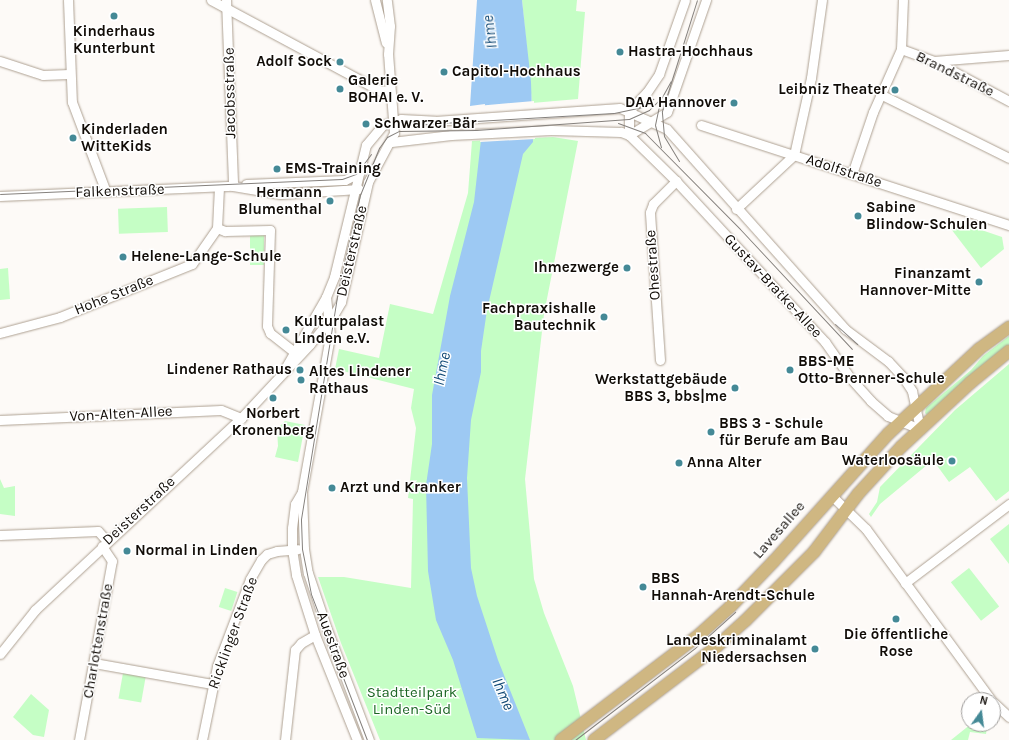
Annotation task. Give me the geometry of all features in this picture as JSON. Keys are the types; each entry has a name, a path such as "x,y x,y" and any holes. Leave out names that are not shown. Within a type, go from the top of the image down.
{"main road":[{"name":"Lavesallee","path":"562,740 710,625 772,564 900,422 979,349 1009,328"},
{"path":"594,740 710,652 739,626 814,552 872,478 920,429 1009,351"}],"street":[{"path":"68,0 69,74 75,113 92,152 106,192"},
{"path":"211,0 227,4 381,91 390,90"},
{"path":"375,0 388,54"},
{"path":"355,191 368,182 382,154 391,142 394,132 388,54 390,26 387,0"},
{"path":"629,135 630,111 647,92 659,74 685,0"},
{"path":"391,142 476,133 573,130 621,132 629,135 655,122 667,112 706,0"},
{"path":"736,209 794,155 811,78 822,0"},
{"path":"852,174 880,94 901,49 903,0"},
{"name":"Jacobsstraße","path":"227,4 236,186"},
{"name":"Brandstraße","path":"901,49 934,61 1009,100"},
{"path":"934,61 1009,55"},
{"path":"0,61 43,75 69,74"},
{"path":"880,94 1009,158"},
{"name":"Gustav-Bratke-Allee","path":"393,120 435,121 613,107 630,111 655,122 666,129 845,329 888,361 903,377 912,391 917,406"},
{"path":"358,176 371,138 383,125 393,120"},
{"name":"Adolfstraße","path":"701,125 1009,225"},
{"name":"Gustav-Bratke-Allee","path":"629,135 676,181 825,342 851,379 888,416 920,429"},
{"name":"Falkenstraße","path":"0,196 219,187 344,180 358,176"},
{"name":"Deisterstraße","path":"283,372 326,297 334,277 358,176"},
{"name":"Ohestraße","path":"660,360 650,212 653,204 676,181"},
{"name":"Deisterstraße","path":"0,654 35,610 104,543 241,418 329,321 341,302 368,182"},
{"name":"Falkenstraße","path":"236,186 280,194 355,191"},
{"path":"219,187 217,228 225,231 270,230 267,326 270,333 294,352"},
{"name":"Hohe Straße","path":"0,334 60,317 192,264 217,228"},
{"path":"304,549 302,492 329,343 329,321 326,297"},
{"path":"917,406 920,429"},
{"name":"Von-Alten-Allee","path":"0,420 221,410 241,418"},
{"path":"292,549 295,504 302,492"},
{"path":"832,496 860,522 985,692"},
{"path":"905,583 1009,504"},
{"path":"0,535 98,531 104,543"},
{"name":"Charlottenstraße","path":"79,740 112,561 104,543"},
{"name":"Auestraße","path":"292,549 296,575 315,635 357,740"},
{"name":"Ricklinger Straße","path":"202,740 212,684 258,564 272,552 304,549"},
{"name":"Auestraße","path":"304,549 308,573 327,629 369,740"},
{"path":"285,740 295,650 301,643 315,635"},
{"path":"94,663 212,684"},
{"path":"1001,709 1009,717"}],"green space":[{"path":"522,0 577,0 576,11 585,12 578,99 532,103"},
{"name":"Stadtteilpark Linden-Süd","path":"553,137 578,141 544,314 525,479 534,579 544,613 573,686 586,740 380,740 341,643 318,577 344,577 411,588 413,499 408,498 416,428 411,408 414,389 335,369 339,349 379,358 390,304 433,314 468,193 472,141"},
{"path":"167,207 168,232 119,234 118,209"},
{"path":"952,220 1002,237 1004,249 981,268 948,225"},
{"path":"250,235 264,235 264,265 250,265"},
{"path":"8,268 10,299 0,300 0,269"},
{"path":"1009,336 1009,346 927,415 925,413 926,408 971,370 983,356"},
{"path":"1009,364 1009,491 996,501 970,467 949,482 933,460 880,504 871,517 869,514 877,502 880,487 955,410"},
{"path":"285,421 305,425 298,462 275,457 278,446 277,429"},
{"path":"0,479 4,488 15,486 15,516 0,514"},
{"path":"1009,524 1009,564 990,539"},
{"path":"969,568 999,607 981,621 951,582"},
{"path":"225,588 237,592 231,611 219,607"},
{"path":"123,673 146,677 141,703 118,699"},
{"path":"31,694 49,710 44,737 33,735 13,717"},
{"path":"961,732 970,732 968,740 951,740"},
{"path":"970,732 986,732 986,734"}],"water":[{"name":"Ihme","path":"477,0 522,0 531,82 533,142 523,154 487,310 481,351 481,372 471,420 467,478 471,568 477,596 498,660 530,740 477,738 453,660 436,620 428,571 426,485 432,444 432,395 450,296 474,202 485,104 470,106"}],"pier":[{"path":"534,101 535,139 480,142 483,106 477,106"}],"tram line":[{"path":"679,161 664,136 662,111 697,0"},
{"path":"367,740 311,594 302,549 301,519 338,291 360,195 379,148 387,137 399,131 476,130 629,119 649,110 662,97 671,81"},
{"path":"407,125 614,113 642,107 653,99"},
{"path":"659,106 655,125 661,147"},
{"path":"618,123 645,133 740,229 852,349"},
{"path":"0,194 342,179 356,174 371,154"},
{"path":"835,324 857,344"},
{"path":"575,740 695,648 735,612"}],"place":[{"name":"Kinderhaus Kunterbunt","path":"114,16"},
{"name":"Hastra-Hochhaus","path":"620,52"},
{"name":"Adolf Sock","path":"340,62"},
{"name":"Capitol-Hochhaus","path":"444,72"},
{"name":"Galerie BOHAI e. V.","path":"340,89"},
{"name":"Leibniz Theater","path":"895,90"},
{"name":"DAA Hannover","path":"734,103"},
{"name":"Schwarzer Bär","path":"366,124"},
{"name":"Kinderladen WitteKids","path":"73,138"},
{"name":"EMS-Training","path":"277,169"},
{"name":"Hermann Blumenthal","path":"330,201"},
{"name":"Sabine Blindow-Schulen","path":"858,216"},
{"name":"Helene-Lange-Schule","path":"123,257"},
{"name":"Ihmezwerge","path":"627,268"},
{"name":"Finanzamt Hannover-Mitte","path":"979,282"},
{"name":"Fachpraxishalle Bautechnik","path":"604,317"},
{"name":"Kulturpalast Linden e.V.","path":"286,330"},
{"name":"Lindener Rathaus","path":"300,370"},
{"name":"BBS-ME Otto-Brenner-Schule","path":"790,370"},
{"name":"Altes Lindener Rathaus","path":"301,380"},
{"name":"Werkstattgebäude BBS 3, bbs|me","path":"735,388"},
{"name":"Norbert Kronenberg","path":"273,398"},
{"name":"BBS 3 - Schule für Berufe am Bau","path":"711,432"},
{"name":"Waterloosäule","path":"952,461"},
{"name":"Anna Alter","path":"679,463"},
{"name":"Arzt und Kranker","path":"332,488"},
{"name":"Normal in Linden","path":"127,551"},
{"name":"BBS Hannah-Arendt-Schule","path":"643,587"},
{"name":"Die öffentliche Rose","path":"896,619"},
{"name":"Landeskriminalamt Niedersachsen","path":"815,649"}]}
